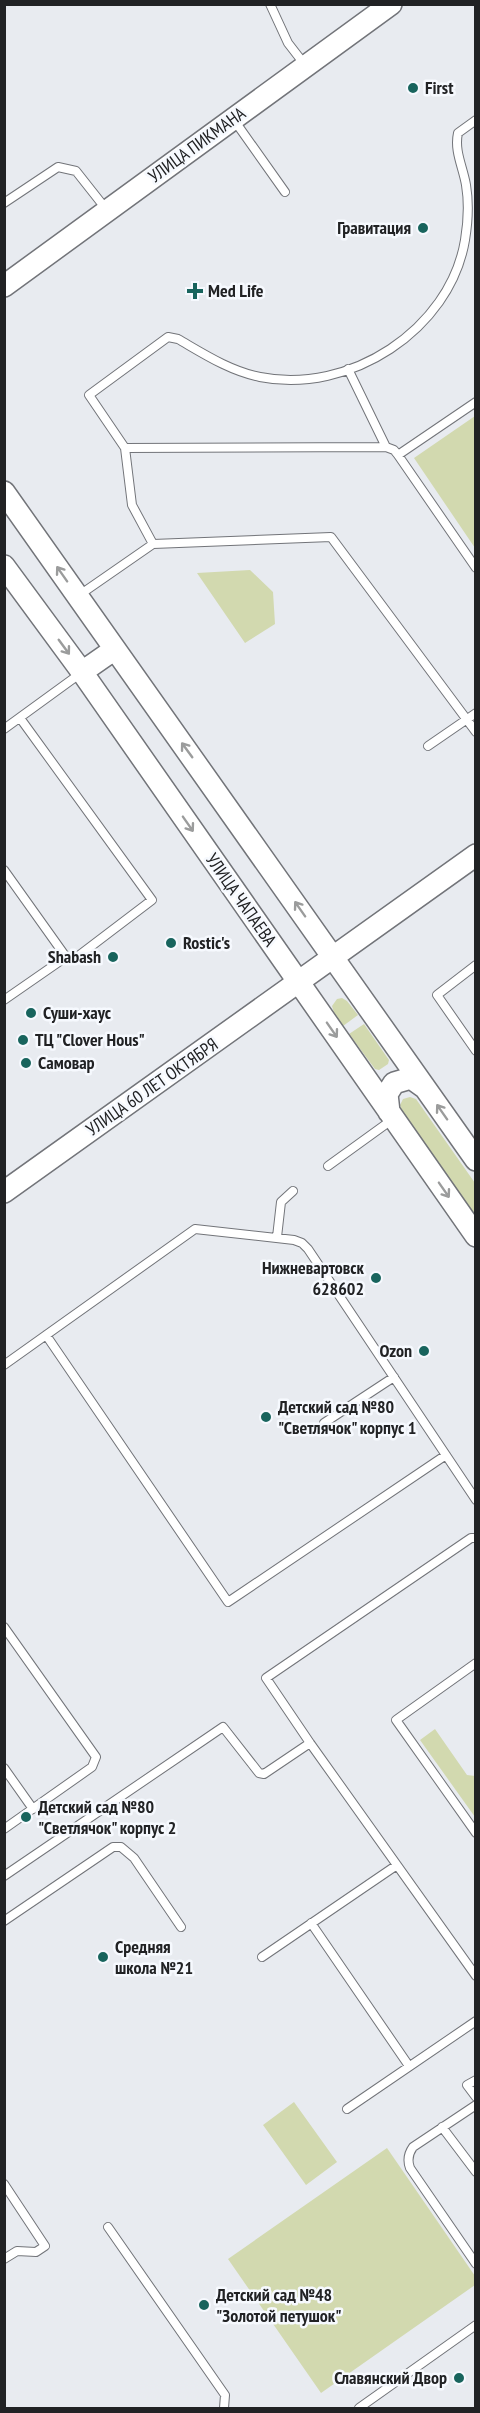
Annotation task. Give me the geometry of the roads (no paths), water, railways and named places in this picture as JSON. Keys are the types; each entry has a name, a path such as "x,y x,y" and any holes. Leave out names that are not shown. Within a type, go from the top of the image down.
{"street":[{"name":"УЛИЦА ПИКМАНА","path":"4,286 391,4"},
{"path":"4,492 476,1160"},
{"name":"УЛИЦА ЧАПАЕВА","path":"4,566 82,672 476,1236"},
{"path":"82,672 115,649"},
{"path":"334,957 476,855"},
{"name":"УЛИЦА 60 ЛЕТ ОКТЯБРЯ","path":"4,1192 334,957"},
{"path":"391,1115 387,1094 394,1083 411,1078 425,1088"}],"lane":[{"path":"270,4 288,43 306,66"},
{"path":"233,119 285,192"},
{"path":"153,544 132,505 125,448 89,395 168,337 178,339 237,371 286,381 331,376 383,354 400,343 432,311 458,267 468,215 466,187 455,145 458,133 476,120"},
{"path":"4,203 58,167 76,171 107,210"},
{"path":"348,369 386,447"},
{"path":"398,455 476,402"},
{"path":"125,448 386,447 394,450 398,455 476,568"},
{"path":"77,597 153,544 332,537 476,732"},
{"path":"4,729 82,672"},
{"path":"428,746 476,713"},
{"path":"4,1000 66,957 77,957 152,900 20,718"},
{"path":"4,870 66,957"},
{"path":"476,965 437,995 476,1051"},
{"path":"328,1166 391,1115"},
{"path":"277,1237 281,1202 293,1191"},
{"path":"4,1365 195,1229 277,1237 303,1243 476,1500"},
{"path":"46,1335 228,1602 446,1455"},
{"path":"324,1423 394,1377"},
{"path":"475,1974 266,1678 471,1538 476,1538"},
{"path":"4,1627 96,1757 92,1767 4,1829"},
{"path":"476,1663 396,1720 476,1833"},
{"path":"4,1876 224,1727 259,1773 264,1774 310,1743"},
{"path":"4,1768 33,1809"},
{"path":"4,1921 113,1846 121,1847 134,1858 181,1927"},
{"path":"262,1957 397,1865"},
{"path":"311,1923 409,2066"},
{"path":"347,2109 476,2020"},
{"path":"476,2080 467,2085 476,2097"},
{"path":"476,2105 412,2147 408,2162 476,2264"},
{"path":"442,2127 476,2172"},
{"path":"4,2184 45,2246 36,2252 17,2251 4,2259"},
{"path":"108,2227 225,2395 224,2409"},
{"path":"359,2409 476,2325"}],"place":[{"name":"First","path":"413,88"},
{"name":"Гравитация","path":"423,228"},
{"name":"Med Life","path":"195,291"},
{"name":"Rostic's","path":"171,943"},
{"name":"Shabash","path":"113,957"},
{"name":"Суши-хаус","path":"31,1013"},
{"name":"ТЦ \"Clover Hous\"","path":"23,1040"},
{"name":"Самовар","path":"26,1063"},
{"name":"Нижневартовск 628602","path":"376,1278"},
{"name":"Ozon","path":"424,1351"},
{"name":"Детский сад №80 \"Светлячок\" корпус 1","path":"266,1417"},
{"name":"Детский сад №80 \"Светлячок\" корпус 2","path":"26,1817"},
{"name":"Средняя школа №21","path":"103,1957"},
{"name":"Детский сад №48 \"Золотой петушок\"","path":"204,2305"},
{"name":"Славянский Двор","path":"459,2378"}]}
